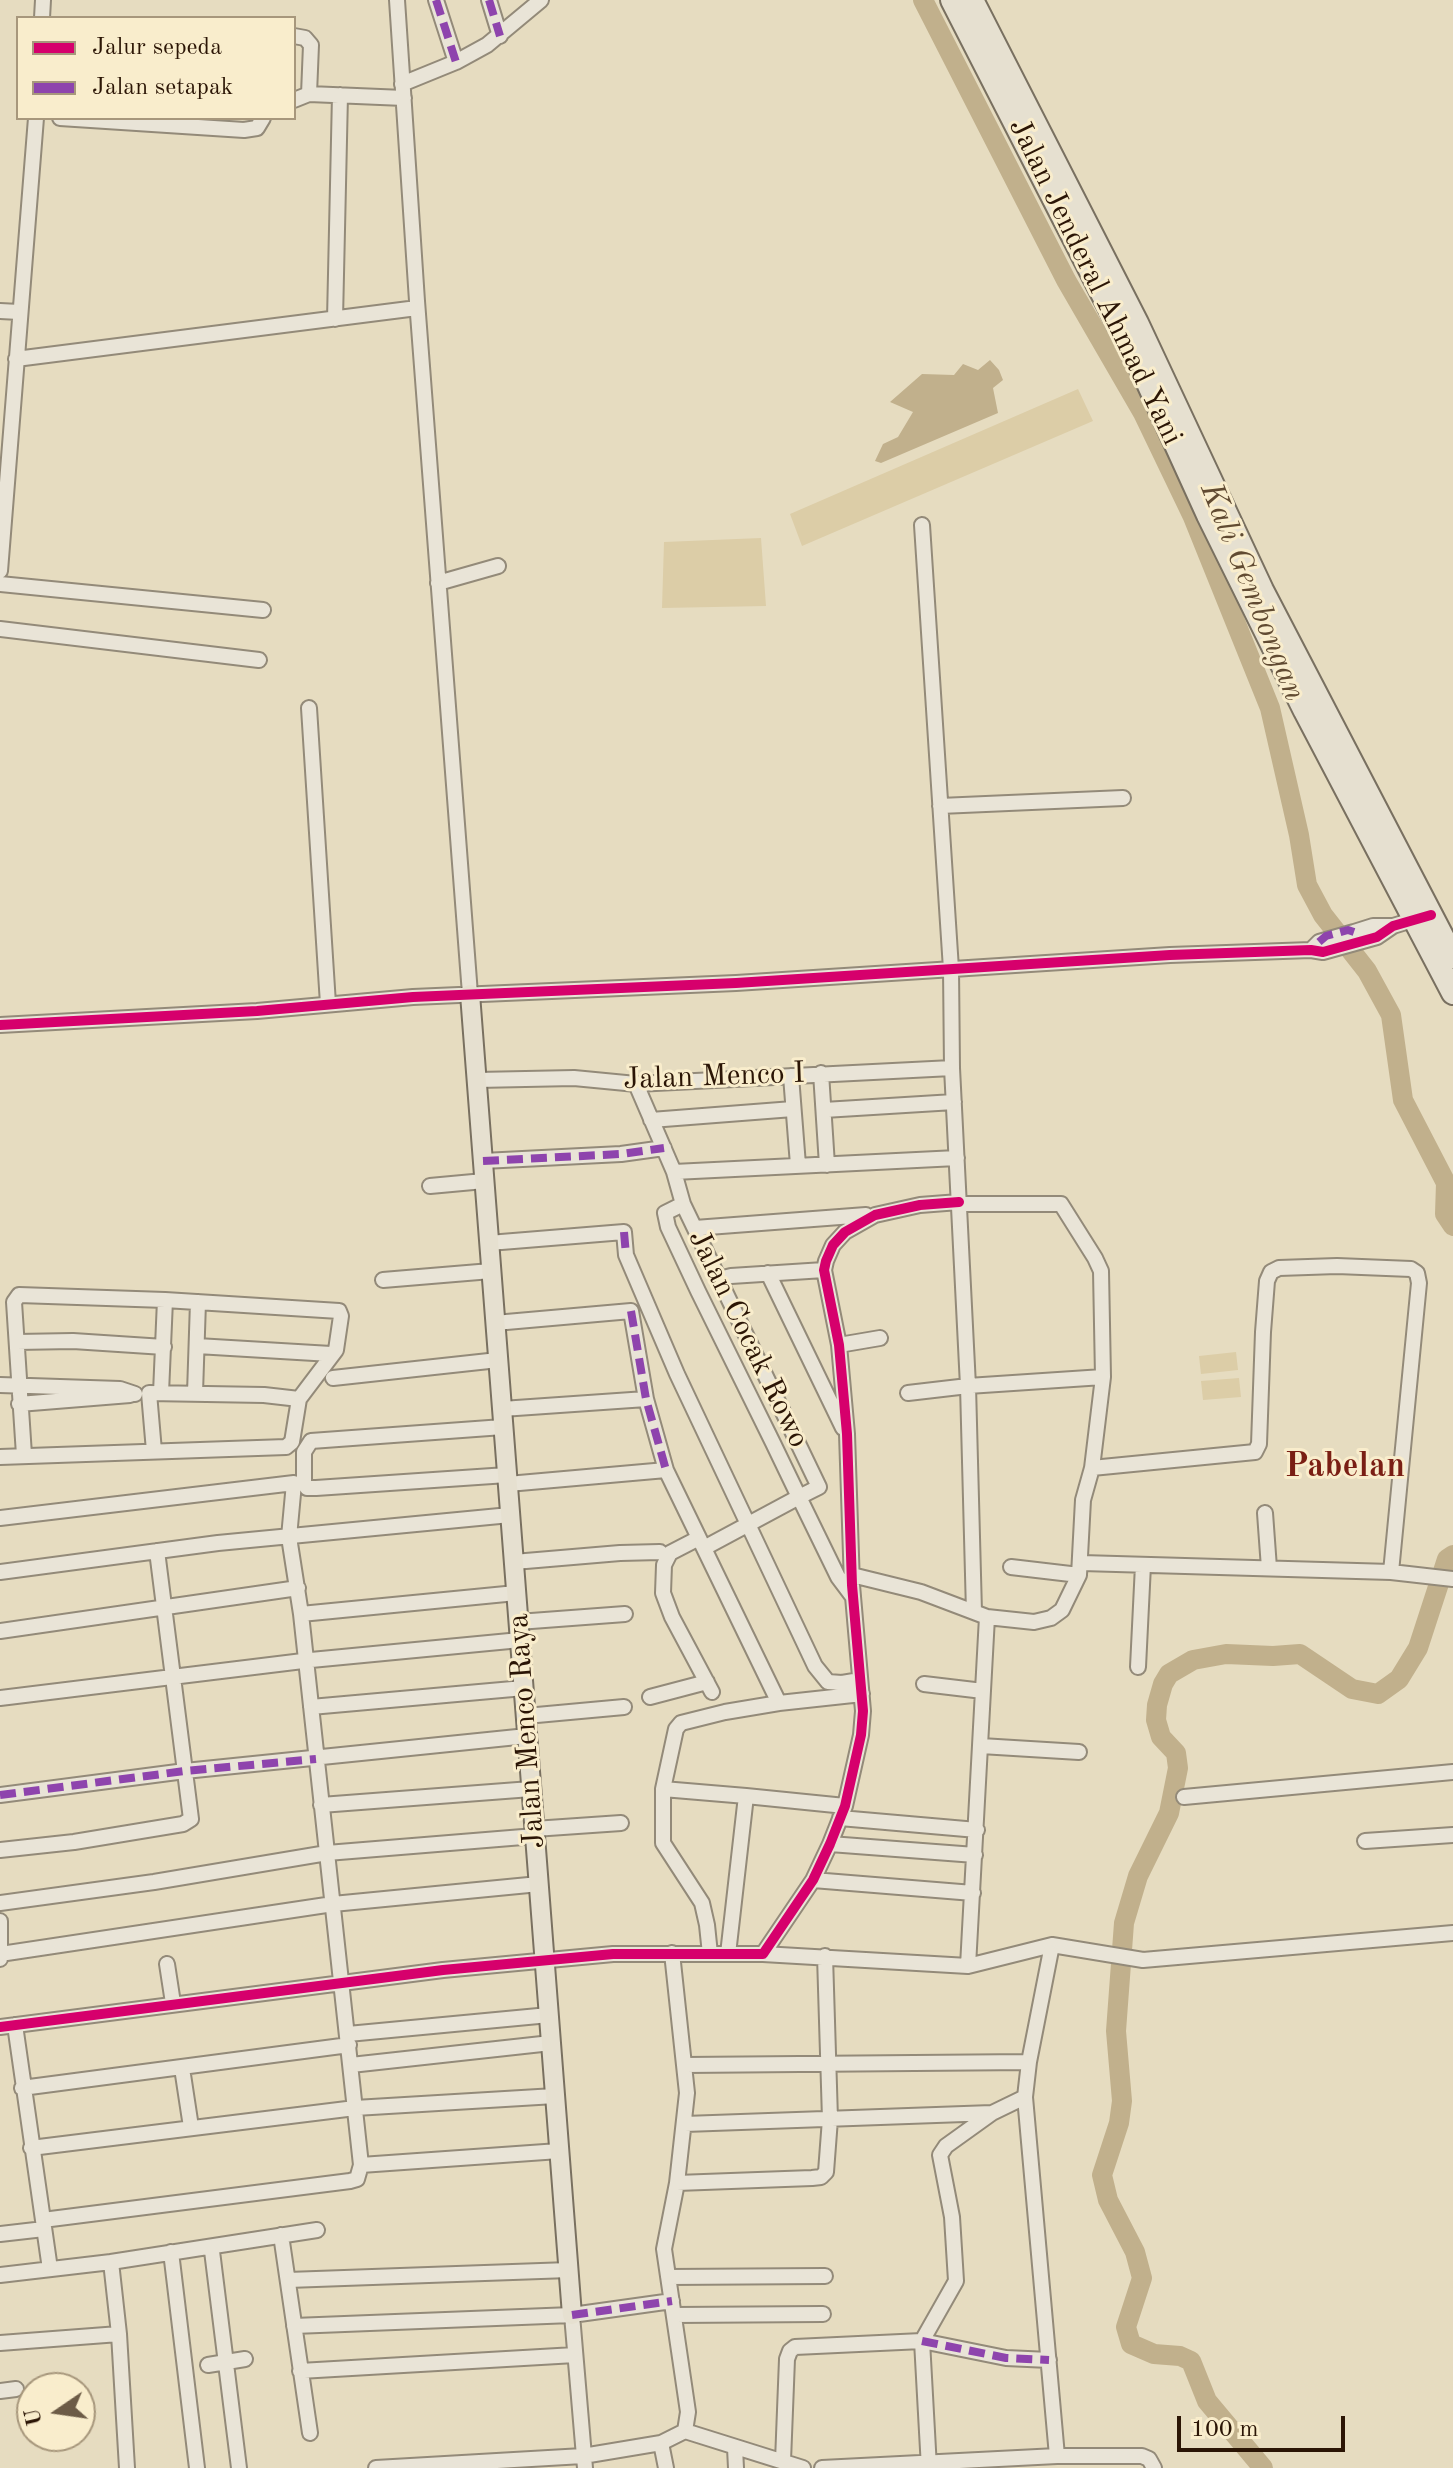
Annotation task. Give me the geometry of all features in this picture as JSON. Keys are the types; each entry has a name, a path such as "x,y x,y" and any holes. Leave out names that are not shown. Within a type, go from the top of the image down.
{"highway":[{"name":"Jalan Jenderal Ahmad Yani","path":"952,0 1062,193"},
{"name":"Jalan Jenderal Ahmad Yani","path":"972,0 1022,102 1147,381 1249,598 1423,917 1453,993"},
{"name":"Jalan Jenderal Ahmad Yani","path":"1423,917 1453,957"}],"main road":[{"name":"Jalan Menco Raya","path":"470,994 572,2315"}],"street":[{"path":"397,0 417,308 470,994"},
{"path":"436,0 456,62"},
{"path":"489,0 500,36"},
{"path":"296,99 309,94 403,91 500,36 541,0"},
{"path":"296,36 305,38 311,45 309,94"},
{"path":"335,319 340,95"},
{"path":"0,571 6,386 16,359 36,120"},
{"path":"91,120 244,130 257,128 262,120"},
{"path":"16,359 417,308"},
{"path":"0,311 19,312"},
{"path":"922,525 951,969 952,1068 983,1691 968,1966"},
{"path":"438,583 498,566"},
{"path":"0,584 263,610"},
{"path":"0,629 259,660"},
{"path":"309,708 328,1004"},
{"path":"940,806 1123,798"},
{"path":"3,1026 470,994 736,983 1170,955 1311,950 1319,942 1329,945 1352,938 1373,926 1393,926 1423,917"},
{"name":"Jalan Menco I","path":"477,1080 574,1078 636,1084 952,1068"},
{"path":"821,1073 827,1165"},
{"path":"791,1076 798,1165"},
{"path":"636,1084 674,1172 677,1206 665,1216 668,1227 838,1577 853,1597"},
{"path":"824,1110 954,1102"},
{"path":"651,1120 793,1109"},
{"path":"483,1161 621,1154 664,1148"},
{"path":"674,1172 957,1158"},
{"path":"430,1186 484,1181"},
{"path":"695,1228 875,1215 920,1205 1054,1203 1066,1209 1101,1271 1103,1377 1092,1468 1083,1500 1080,1569 1065,1605 1051,1618 1034,1622 980,1615 921,1592 852,1575"},
{"name":"Jalan Cocak Rowo","path":"677,1206 695,1228 819,1487 799,1497"},
{"path":"763,1954 813,1880 830,1844 860,1747 861,1687 853,1597 848,1437 839,1345 824,1270 829,1252 838,1239 852,1226 875,1215"},
{"path":"489,1243 624,1232 626,1255 677,1374 822,1678 836,1684 861,1687"},
{"path":"1092,1468 1255,1452 1259,1444 1263,1332 1267,1281 1271,1272 1279,1268 1337,1266 1411,1269 1417,1273 1419,1283 1391,1572"},
{"path":"719,1279 824,1270"},
{"path":"383,1280 491,1271"},
{"path":"768,1273 848,1437"},
{"path":"0,1295 198,1302 339,1311 341,1316 337,1347 299,1399 292,1442 286,1447 0,1457"},
{"path":"16,1296 18,1385 24,1455"},
{"path":"154,1451 148,1393 164,1347 165,1300"},
{"path":"195,1393 198,1302"},
{"path":"495,1323 631,1311 646,1399 666,1470 779,1703"},
{"path":"839,1345 880,1338"},
{"path":"17,1342 73,1341 164,1347"},
{"path":"197,1346 331,1354"},
{"path":"333,1378 498,1360"},
{"path":"744,1385 764,1375"},
{"path":"908,1393 1103,1377"},
{"path":"0,1385 299,1399"},
{"path":"19,1404 118,1398 148,1393"},
{"path":"646,1399 311,1441 304,1452 304,1483 307,1488 316,1488 666,1470"},
{"path":"0,1518 292,1482 289,1537 301,1614 361,2165 357,2179 350,2181 43,2224 0,2234"},
{"path":"650,1697 710,1687 672,1617 663,1593 664,1565 670,1553 748,1525 799,1497"},
{"path":"1265,1513 1269,1568"},
{"path":"0,1572 157,1551 446,1519 510,1515"},
{"path":"0,1850 74,1842 183,1824 191,1819 157,1551"},
{"path":"514,1562 660,1552"},
{"path":"1138,1667 1143,1565"},
{"path":"1011,1567 1080,1569 1143,1565 1269,1568 1391,1572 1453,1579"},
{"path":"0,1631 298,1588"},
{"path":"301,1614 516,1593"},
{"path":"0,1698 306,1661 625,1614"},
{"path":"924,1684 983,1691"},
{"path":"710,1954 702,1903 663,1843 663,1789 672,1738 681,1723 861,1687"},
{"path":"311,1707 524,1688"},
{"path":"526,1716 624,1707"},
{"path":"0,1795 185,1771 527,1736"},
{"path":"981,1746 1079,1752"},
{"path":"1184,1797 1453,1772"},
{"path":"321,1805 531,1789"},
{"path":"663,1789 746,1796 977,1830"},
{"path":"728,1954 746,1796"},
{"path":"0,1903 327,1853 621,1823"},
{"path":"1365,1841 1453,1835"},
{"path":"830,1844 975,1855"},
{"path":"813,1880 973,1893"},
{"path":"0,1921 0,1956 333,1904 539,1884"},
{"path":"50,2269 22,2088 7,2026 343,1981 613,1954 825,1956 968,1966 1052,1945 1143,1960 1453,1933"},
{"path":"1049,2460 1049,2360 1025,2097 1052,1945"},
{"path":"672,1953 685,2065 685,2124 664,2249 688,2412 685,2431"},
{"path":"677,2183 821,2177 826,2172 830,2119 825,1956"},
{"path":"167,1964 173,2003"},
{"path":"22,2088 182,2068 348,2039 549,2015"},
{"path":"351,2065 551,2043"},
{"path":"685,2065 1029,2062"},
{"path":"182,2068 191,2127"},
{"path":"31,2148 355,2108 555,2096"},
{"path":"929,2465 922,2341 956,2281 952,2217 940,2155 946,2146 992,2113 1025,2097"},
{"path":"685,2124 992,2113"},
{"path":"361,2165 559,2151"},
{"path":"0,2275 111,2262 317,2230"},
{"path":"281,2235 310,2433"},
{"path":"212,2251 239,2468"},
{"path":"171,2252 197,2468"},
{"path":"111,2262 119,2334 127,2468"},
{"path":"288,2280 569,2270"},
{"path":"668,2277 825,2276"},
{"path":"294,2326 673,2308 823,2314"},
{"name":"Jalan Menco Raya","path":"572,2315 584,2462"},
{"path":"0,2343 119,2334"},
{"path":"783,2461 787,2359 795,2347 922,2341 1006,2358 1049,2360"},
{"path":"300,2371 575,2355"},
{"path":"208,2365 245,2359"},
{"path":"0,2391 16,2389"},
{"path":"376,2468 584,2462 661,2443 685,2431 803,2468"},
{"path":"661,2443 666,2468"},
{"path":"735,2448 736,2468"},
{"path":"822,2468 1142,2456 1149,2459 1154,2468"}],"shaded area":[{"path":"990,360 1003,380 993,388 998,413 881,463 875,461 883,444 898,437 913,412 890,402 922,374 954,375 963,364 978,370"},
{"path":"1078,389 1093,421 802,546 790,514"},
{"path":"761,538 766,606 662,608 664,542"},
{"path":"1236,1352 1238,1370 1201,1374 1199,1356"},
{"path":"1239,1378 1241,1397 1203,1400 1201,1381"}],"waterway":[{"name":"Kali Gembongan","path":"923,0 1066,280 1143,413 1193,517 1270,708 1299,835 1307,885 1323,915 1367,971 1391,1015 1403,1100 1446,1183 1445,1214 1453,1226"},
{"name":"Kali Gembongan","path":"1263,2468 1207,2401 1191,2361 1180,2356 1154,2354 1131,2344 1126,2327 1142,2278 1135,2252 1108,2200 1102,2175 1119,2123 1122,2101 1116,2031 1124,1923 1138,1876 1169,1813 1178,1768 1176,1753 1161,1737 1156,1720 1157,1705 1169,1674 1193,1660 1226,1654 1300,1654 1352,1689 1378,1694 1399,1679 1418,1648 1447,1559 1453,1555"}],"marked path":[{"path":"436,0 456,62"},
{"path":"489,0 500,36"},
{"path":"1319,942 1326,936 1348,930 1354,932"},
{"path":"483,1161 621,1154 664,1148"},
{"path":"624,1232 626,1255"},
{"path":"631,1311 646,1399 666,1470"},
{"path":"0,1795 185,1771 316,1759"},
{"path":"572,2315 672,2301"},
{"path":"922,2341 1006,2358 1049,2360"}],"cycle path":[{"path":"0,1025 257,1011 413,997 736,983 1170,955 1323,952 1377,937 1393,926 1431,915"},
{"path":"0,2027 443,1970 613,1954 763,1954 813,1880 830,1844 845,1806 861,1735 863,1711 852,1585 847,1434 839,1345 824,1270 826,1261 833,1245 845,1232 875,1215 920,1205 959,1202"}],"district":[{"name":"Pabelan","path":"1345,1467"}]}
